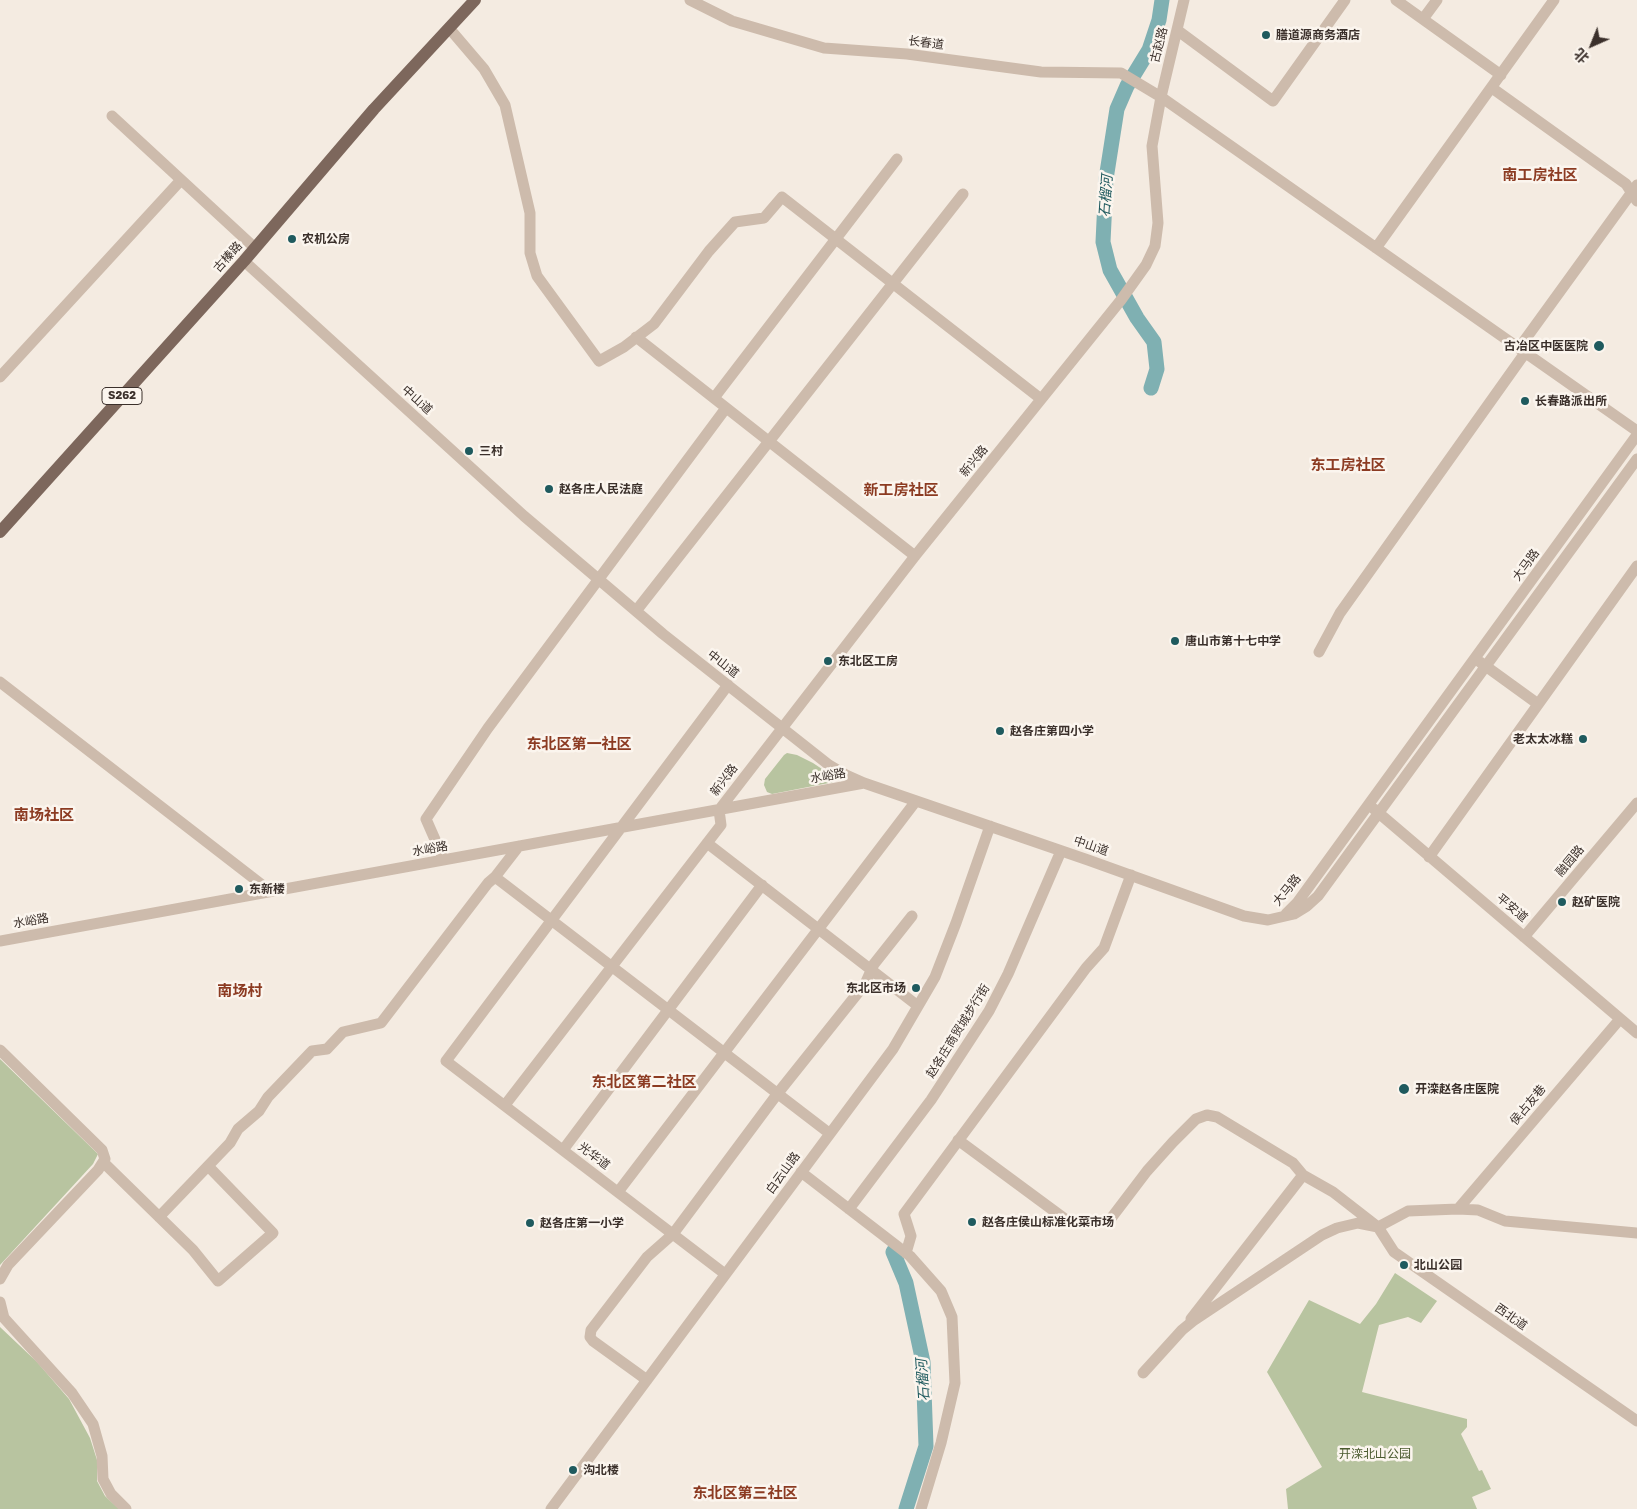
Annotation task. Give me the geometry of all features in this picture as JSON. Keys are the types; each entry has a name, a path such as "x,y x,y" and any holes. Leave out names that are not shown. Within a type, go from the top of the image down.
{"main road":[{"name":"古榛路","path":"0,532 244,261 374,109 475,0"}],"street":[{"name":"长春道","path":"690,0 732,21 824,48 907,54 1041,72 1121,73 1160,97 1637,431"},
{"name":"古赵路","path":"1160,97 1184,0"},
{"path":"1177,30 1273,100 1345,0"},
{"path":"1396,0 1501,75"},
{"path":"1423,19 1437,0"},
{"path":"1376,248 1554,0"},
{"path":"449,28 484,69 505,106 530,213 530,253 537,276 599,361 624,347 654,324 709,251 735,222 764,218 782,197 1041,399"},
{"path":"1319,652 1340,612 1522,350 1635,193 1626,184 1492,88"},
{"name":"新兴路","path":"719,810 915,556 1121,300 1146,266 1155,246 1158,223 1152,146 1160,97"},
{"path":"112,116 255,248"},
{"path":"714,398 897,159"},
{"path":"0,377 181,180"},
{"path":"636,611 963,194"},
{"name":"中山道","path":"244,261 524,516 636,611 828,764 846,776 1061,850 1244,916 1268,920 1282,917"},
{"path":"636,337 915,556"},
{"path":"444,860 426,819 488,728 726,408"},
{"name":"大马路","path":"1282,917 1297,903 1637,435"},
{"name":"大马路","path":"1282,917 1294,914 1318,896 1637,459"},
{"path":"1429,857 1637,566"},
{"path":"1475,658 1538,704"},
{"path":"0,682 270,892"},
{"path":"551,921 728,685"},
{"name":"水峪路","path":"0,941 864,783"},
{"path":"618,1192 916,801"},
{"name":"融园路","path":"1524,937 1637,803"},
{"name":"平安道","path":"1369,804 1378,814 1637,1033"},
{"path":"505,1106 721,825 719,810"},
{"name":"白云山路","path":"551,1509 893,1049 935,977 990,826"},
{"path":"707,843 918,1006"},
{"path":"159,1217 230,1143 238,1128 259,1111 268,1097 312,1051 327,1049 343,1032 381,1023 488,882 495,877 519,846"},
{"name":"赵各庄商贸城步行街","path":"849,1209 931,1100 989,1011 1008,974 1061,850"},
{"path":"906,1253 911,1236 904,1214 1086,968 1104,948 1131,875"},
{"path":"495,877 830,1133"},
{"path":"563,1150 762,886"},
{"path":"647,1380 593,1341 590,1334 591,1330 647,1257 673,1234 778,1093 865,984 874,964 912,916"},
{"name":"光华道","path":"551,921 446,1061 725,1274"},
{"name":"侯占友巷","path":"1458,1209 1620,1019"},
{"path":"0,1050 102,1150 105,1159 8,1265 0,1279"},
{"name":"西北道","path":"958,1140 1065,1219 1071,1222 1109,1221 1147,1171 1196,1119 1207,1115 1217,1117 1294,1163 1303,1174 1333,1192 1378,1227 1394,1252 1637,1421"},
{"path":"103,1162 193,1250 218,1281 272,1233 208,1166"},
{"path":"801,1172 906,1253 941,1291 952,1317 954,1383 941,1443 921,1509"},
{"path":"1143,1373 1182,1330 1303,1174"},
{"path":"1182,1330 1322,1235 1337,1228 1358,1223 1378,1227 1408,1212 1458,1209 1478,1210 1505,1221 1637,1233"},
{"path":"0,1302 4,1318 72,1393 93,1424 102,1456 103,1479 111,1494 126,1509"}],"green space":[{"path":"787,753 797,755 813,763 834,777 834,782 772,794 767,792 764,785 765,779"},
{"path":"0,1059 98,1154 93,1164 0,1265"},
{"name":"开滦北山公园","path":"1395,1273 1437,1301 1421,1323 1408,1317 1379,1325 1362,1392 1467,1419 1467,1427 1461,1434 1479,1471 1482,1470 1491,1489 1472,1497 1477,1509 1288,1509 1286,1489 1322,1467 1267,1372 1309,1300 1360,1324 1376,1304"},
{"path":"0,1327 37,1362 69,1399 90,1438 97,1460 97,1481 105,1496 119,1509 0,1509"}],"waterway":[{"name":"石榴河","path":"1151,388 1157,369 1154,342 1137,318 1110,270 1103,242 1106,179 1117,109 1127,86 1149,50 1159,20 1162,0"},
{"name":"石榴河","path":"893,1252 906,1283 923,1362 926,1446 906,1509"}],"place":[{"name":"膳道源商务酒店","path":"1266,35"},
{"name":"农机公房","path":"292,239"},
{"name":"古冶区中医医院","path":"1599,346"},
{"name":"长春路派出所","path":"1525,401"},
{"name":"三村","path":"469,451"},
{"name":"赵各庄人民法庭","path":"549,489"},
{"name":"唐山市第十七中学","path":"1175,641"},
{"name":"东北区工房","path":"828,661"},
{"name":"赵各庄第四小学","path":"1000,731"},
{"name":"老太太冰糕","path":"1583,739"},
{"name":"东新楼","path":"239,889"},
{"name":"赵矿医院","path":"1562,902"},
{"name":"东北区市场","path":"916,988"},
{"name":"开滦赵各庄医院","path":"1404,1089"},
{"name":"赵各庄侯山标准化菜市场","path":"972,1222"},
{"name":"赵各庄第一小学","path":"530,1223"},
{"name":"北山公园","path":"1404,1265"},
{"name":"沟北楼","path":"573,1470"}],"district":[{"name":"南工房社区","path":"1540,175"},
{"name":"东工房社区","path":"1348,465"},
{"name":"新工房社区","path":"901,490"},
{"name":"东北区第一社区","path":"579,744"},
{"name":"南场社区","path":"44,815"},
{"name":"南场村","path":"240,991"},
{"name":"东北区第二社区","path":"644,1082"},
{"name":"东北区第三社区","path":"745,1493"}]}
